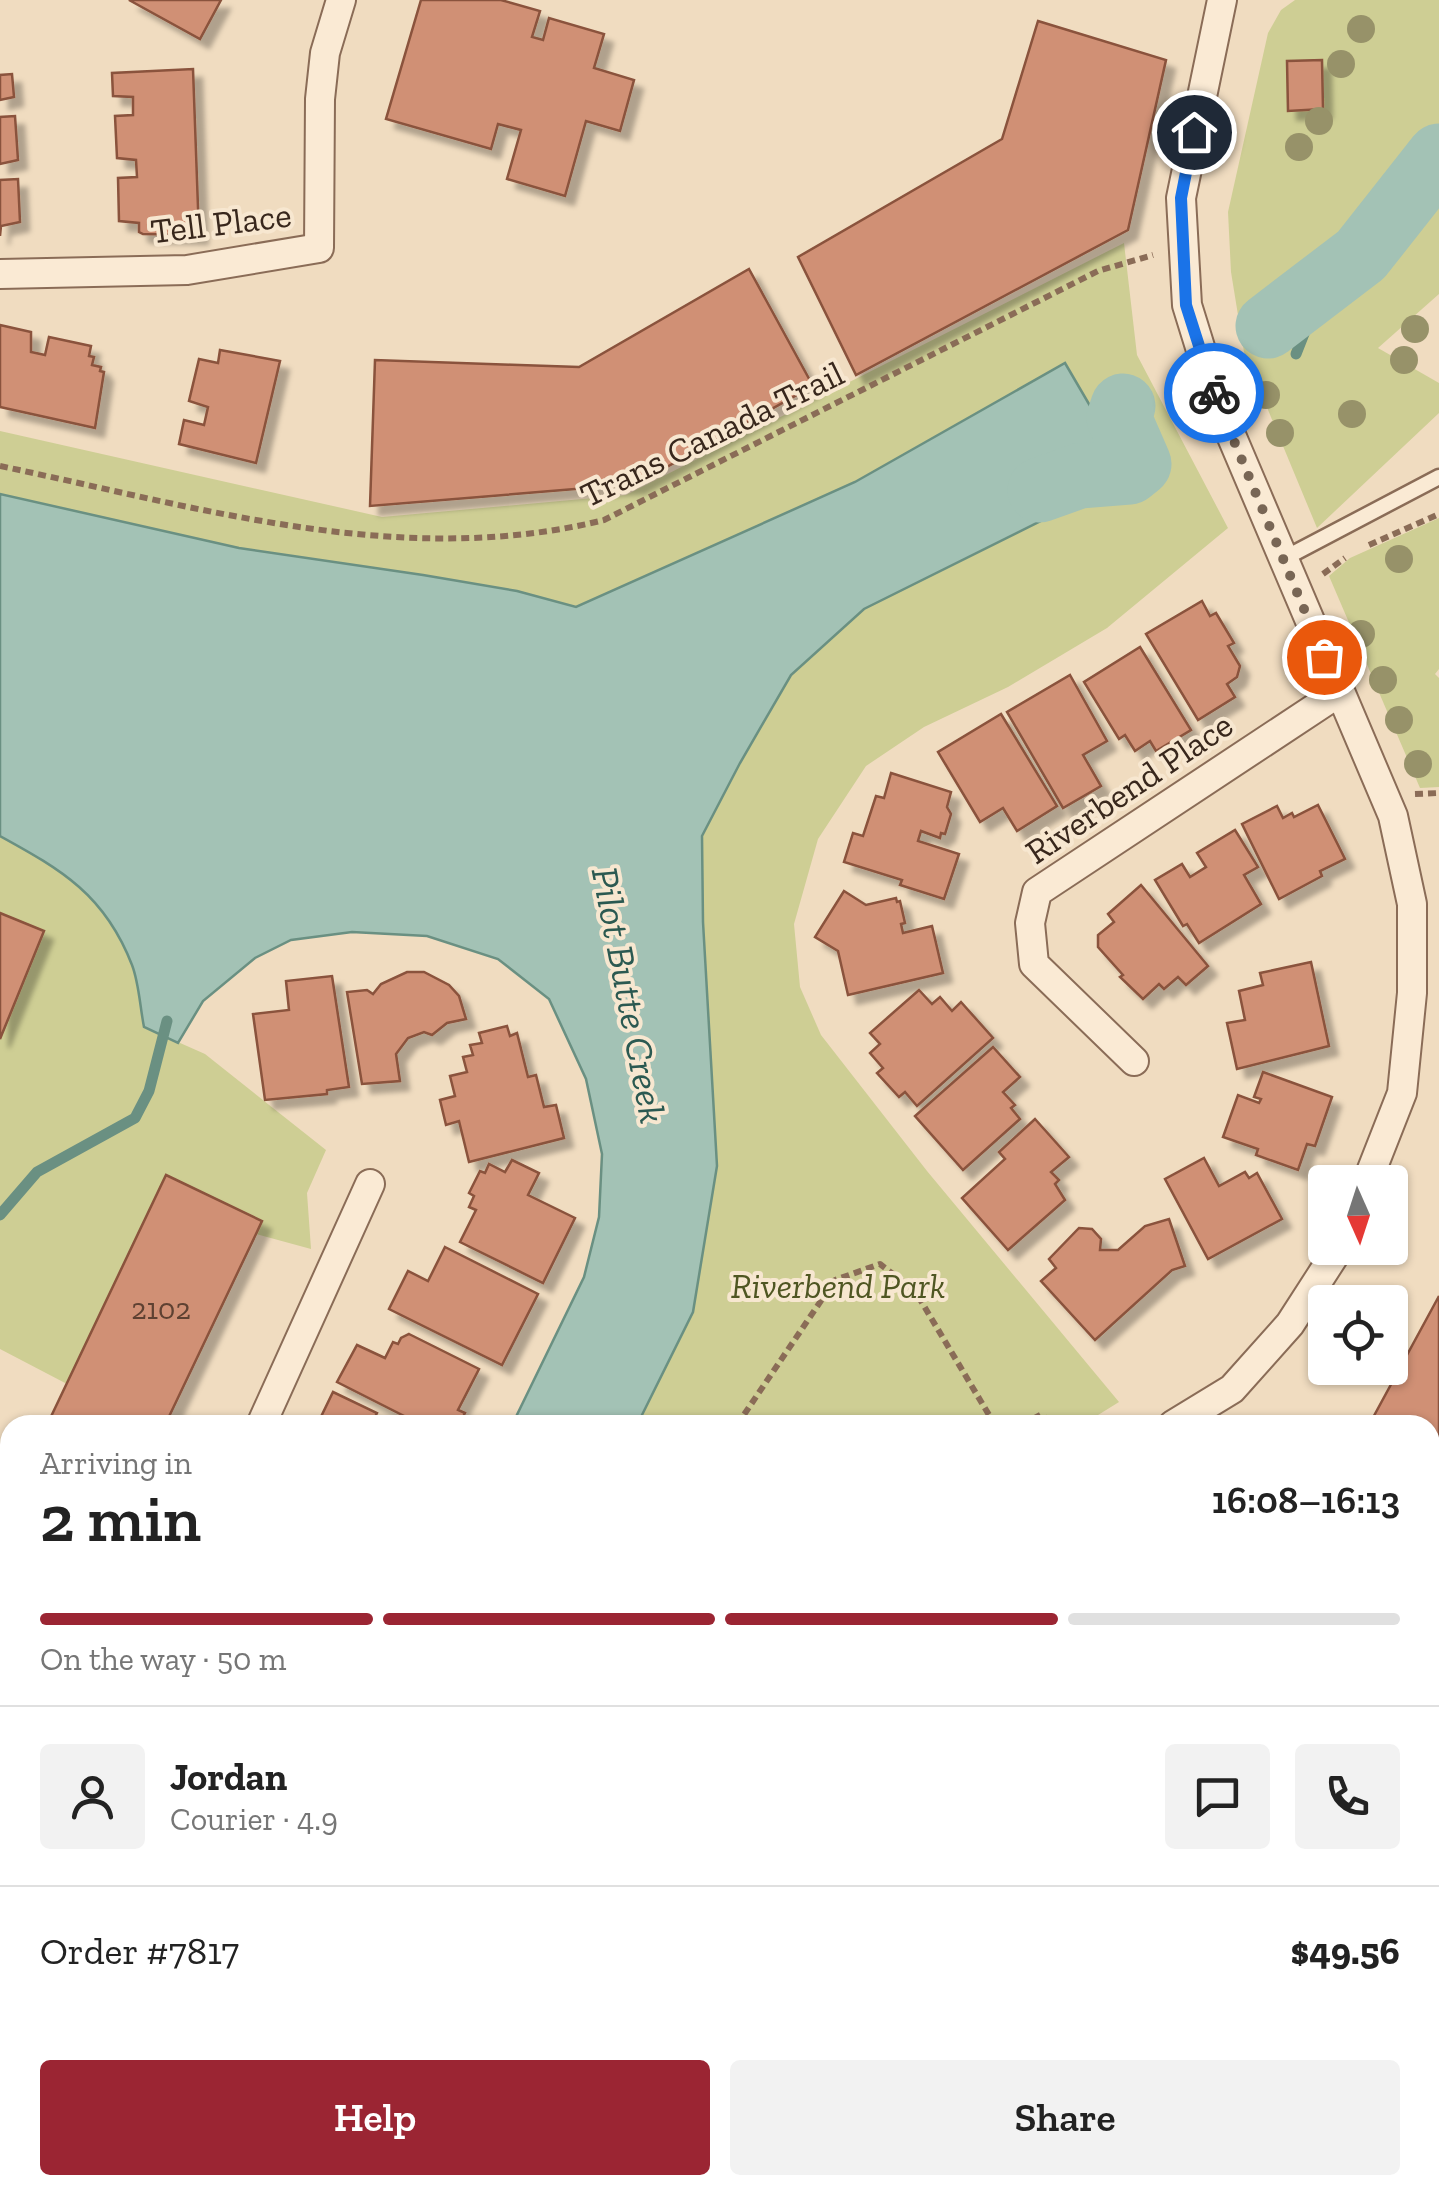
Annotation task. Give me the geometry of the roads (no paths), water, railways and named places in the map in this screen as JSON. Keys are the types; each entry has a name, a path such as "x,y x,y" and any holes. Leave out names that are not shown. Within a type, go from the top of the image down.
{"street":[{"name":"Tell Place","path":"0,274 187,270 320,248 320,98 325,53 341,0"},
{"path":"1222,0 1181,198 1186,305 1217,402 1393,816 1412,904 1412,993 1402,1093 1374,1165"},
{"name":"Riverbend Place","path":"1134,1061 1034,964 1030,923 1037,892 1338,693"},
{"path":"266,1415 370,1184"},
{"path":"1189,1415 1232,1388 1290,1324 1328,1265"}],"lane":[{"path":"1282,559 1439,477"}],"water":[{"path":"1065,363 1131,476 864,609 791,675 702,836 717,1166 693,1312 642,1415 517,1415 584,1277 599,1217 602,1154 586,1079 549,999 498,959 427,936 352,932 291,940 255,958 203,1001 178,1043 144,1027 134,972 109,920 62,873 0,836 0,494 239,548 517,591 576,607 855,482"}],"waterway":[{"name":"Pilot Butte Creek","path":"1268,326 1361,255 1439,156"},
{"path":"1296,354 1324,283"},
{"name":"Pilot Butte Creek","path":"1040,490 1079,476 1129,472 1139,464 1119,418 1123,406"},
{"path":"0,1215 37,1172 135,1118 149,1091 167,1021"}],"park label":[{"name":"Riverbend Park","path":"838,1286"}]}
